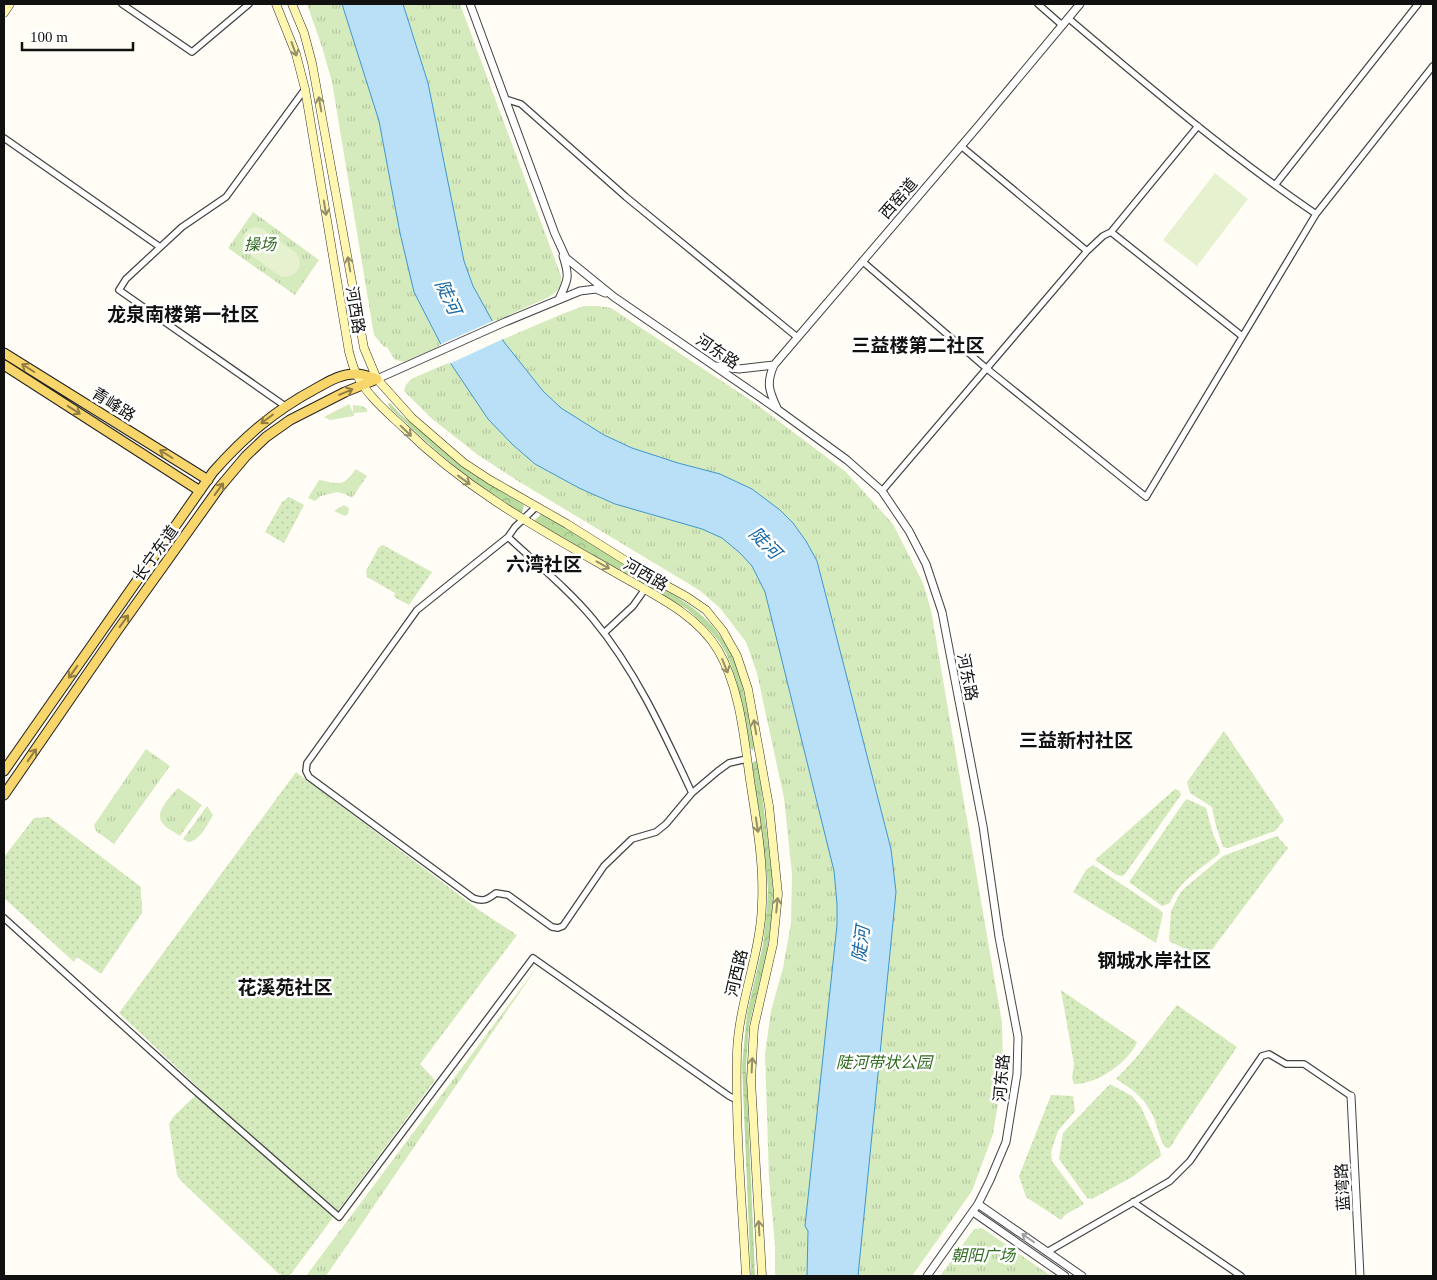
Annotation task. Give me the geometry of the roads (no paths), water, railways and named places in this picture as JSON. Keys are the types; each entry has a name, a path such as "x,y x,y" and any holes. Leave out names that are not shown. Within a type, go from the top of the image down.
{"main road":[{"path":"4,13 10,4"},
{"name":"河西路","path":"276,4 296,54 305,89 349,352 356,373 364,386 379,404 426,450 488,497 523,520 676,608 704,630 718,651 732,683 747,759 759,842 762,903 758,940 744,1000 738,1048 737,1100 746,1276"},
{"name":"河西路","path":"292,4 304,33 312,63 364,348 377,379 412,418 464,463 706,610 723,632 737,656 748,689 769,806 778,894 773,944 754,1027 751,1080 762,1276"},
{"name":"青峰路","path":"4,353 208,480"},
{"name":"青峰路","path":"4,365 200,491"},
{"path":"356,373 377,379"},
{"name":"长宁东道","path":"4,771 200,491 236,446 266,419 285,406 338,377 356,373"},
{"name":"长宁东道","path":"4,795 219,488 246,456 266,437 290,420 345,392 364,386 377,379"},
{"path":"747,759 760,754"}],"street":[{"path":"122,4 192,52 249,4"},
{"name":"河东路","path":"470,4 563,253 580,271 614,297 716,366 848,460 882,491 909,531 926,564 942,612 983,826 999,937 1018,1037 1017,1074 1006,1142 978,1204 927,1276"},
{"path":"1038,4 1062,25"},
{"name":"西窑道","path":"774,365 1080,4"},
{"path":"1275,185 1418,4"},
{"path":"1068,18 1198,126 1316,214"},
{"path":"862,261 986,368 1146,497 1316,214 1433,66"},
{"path":"285,406 119,290 126,279 182,227 226,197 305,89"},
{"path":"505,99 521,104 626,197 796,337"},
{"path":"882,491 1087,251 1103,236 1111,232 1198,126"},
{"path":"4,138 160,247"},
{"path":"961,146 1087,251"},
{"path":"1111,232 1242,336"},
{"path":"559,299 568,280 568,270 563,253"},
{"name":"河东路","path":"559,299 580,291 596,290 614,297"},
{"name":"长宁东道","path":"377,379 439,350 559,299"},
{"path":"716,366 739,369 774,365"},
{"path":"774,365 768,378 769,389 777,409"},
{"path":"536,507 515,527 508,537 417,610 307,763 306,772 309,777 473,898 481,901 488,900 496,893 508,895 545,922 558,928 563,926 604,866 632,839 656,832 666,824 692,794 729,763 747,759"},
{"path":"508,537 561,586 604,633 646,698 692,794"},
{"path":"604,633 634,606 645,589"},
{"path":"4,918 192,1088 339,1217 533,958 737,1100"},
{"path":"1047,1252 1170,1181 1190,1161 1262,1056 1269,1054 1286,1064 1304,1064 1351,1096"},
{"name":"蓝湾路","path":"1351,1096 1360,1276"},
{"path":"1133,1202 1241,1276"},
{"path":"978,1204 1082,1276"},
{"path":"973,1212 1065,1276"}],"water":[{"name":"陡河","path":"342,4 403,4 428,83 464,261 473,286 504,342 543,391 561,408 604,435 632,448 720,474 752,489 780,510 793,523 817,561 891,849 896,892 858,1276 807,1276 808,1231 805,1226 837,925 837,904 834,871 765,592 752,566 722,538 702,529 615,504 579,488 535,464 488,419 451,364 414,292 400,233 379,121"}],"district":[{"name":"龙泉南楼第一社区","path":"183,314"},
{"name":"三益楼第二社区","path":"918,345"},
{"name":"六湾社区","path":"544,564"},
{"name":"三益新村社区","path":"1076,740"},
{"name":"钢城水岸社区","path":"1154,960"},
{"name":"花溪苑社区","path":"285,987"}],"park label":[{"name":"操场","path":"260,244"},
{"name":"陡河带状公园","path":"884,1062"},
{"name":"朝阳广场","path":"983,1255"}]}
